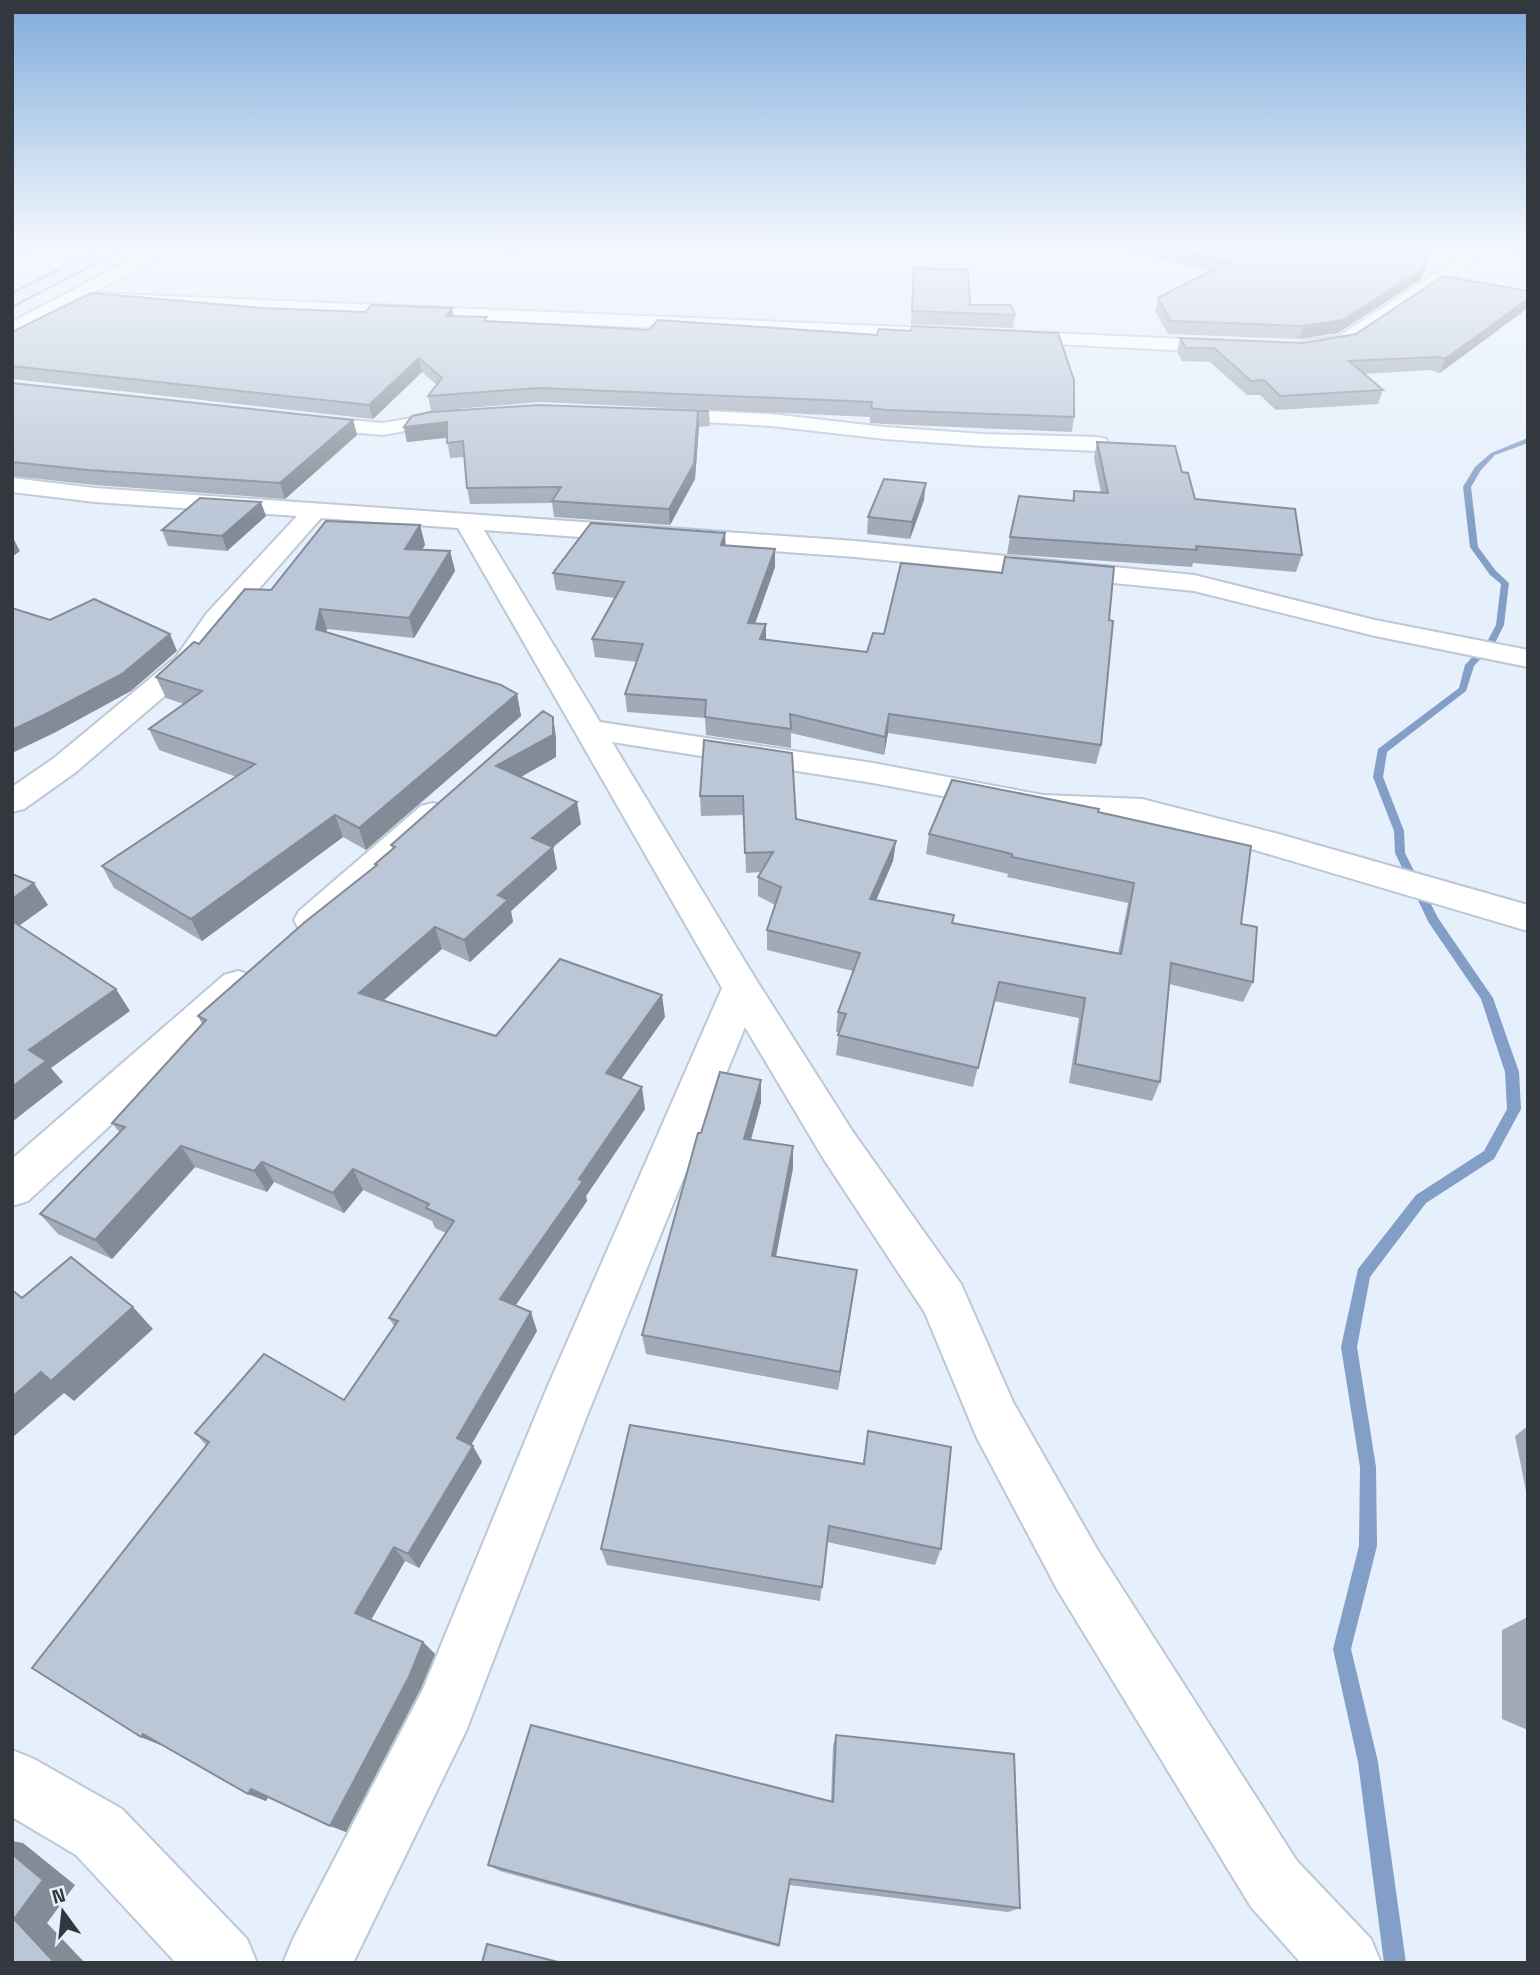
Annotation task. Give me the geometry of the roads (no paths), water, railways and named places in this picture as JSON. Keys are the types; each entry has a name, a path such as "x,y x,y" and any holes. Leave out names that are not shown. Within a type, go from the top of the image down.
{"street":[{"path":"1055,339 1251,348"},
{"path":"1286,348 1347,339"},
{"path":"283,420 383,429 433,419 485,413"},
{"path":"632,414 771,420 885,433 983,440 1098,444"},
{"path":"12,485 95,495 855,549 1194,583 1375,628 1528,659"},
{"path":"12,802 65,765 186,663 217,619 315,511"},
{"path":"467,522 558,703 588,729 741,988 838,1145 944,1300 995,1420 1077,1569 1274,1884 1347,1963"},
{"path":"588,729 873,773 1043,805 1142,810 1275,844 1528,918"},
{"path":"292,938 455,794"},
{"path":"12,1187 261,965"},
{"path":"317,1963 445,1710 562,1413 741,988"},
{"path":"12,1781 99,1832 223,1963"}],"waterway":[{"path":"1395,1963 1368,1762 1342,1649 1368,1546 1368,1467 1349,1347 1363,1274 1421,1199 1489,1155 1514,1109 1512,1072 1487,998 1433,920 1400,853 1399,831 1378,777 1382,751 1463,689 1470,665 1492,641 1500,625 1505,583 1493,573 1474,547 1467,487 1478,469 1493,454 1528,440"}]}
